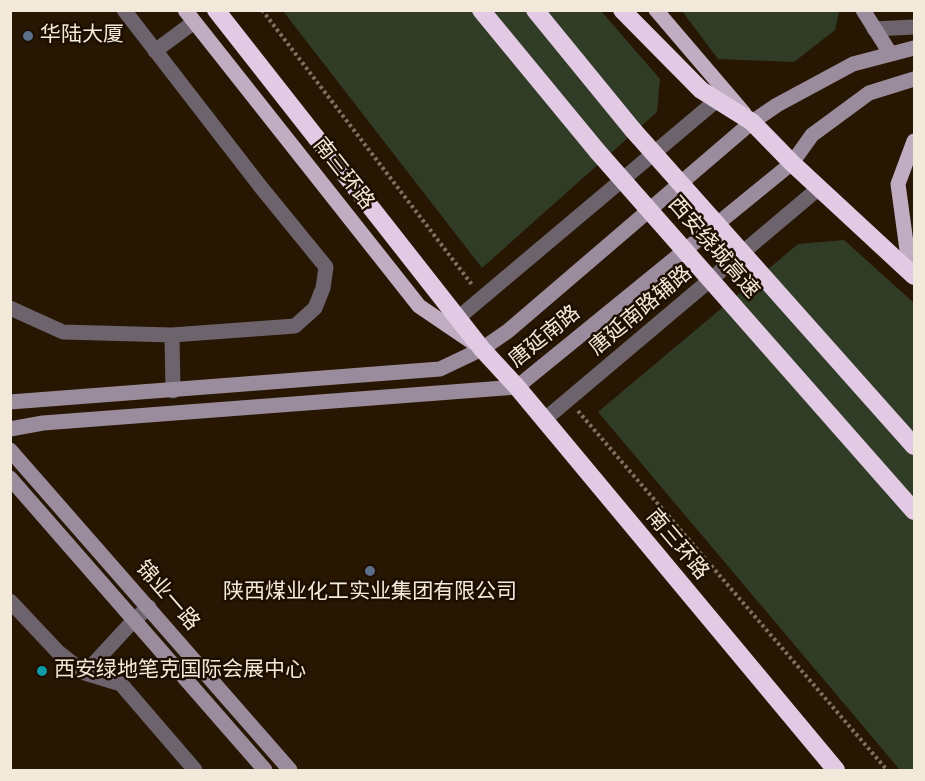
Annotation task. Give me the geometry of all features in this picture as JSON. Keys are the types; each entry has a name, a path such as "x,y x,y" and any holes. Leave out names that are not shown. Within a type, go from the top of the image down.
{"highway":[{"name":"南三环路","path":"216,10 482,349 517,387 836,771"},
{"name":"西安绕城高速","path":"481,10 598,152 915,511"},
{"name":"西安绕城高速","path":"535,10 633,130 915,447"},
{"path":"622,10 701,90 752,122 792,163 912,274"}],"main road":[{"path":"656,10 752,122"},
{"path":"863,10 890,53"},
{"name":"南三环路","path":"189,16 419,306 482,349"},
{"name":"唐延南路","path":"10,402 440,369 482,349 508,331 752,122 777,105 853,64 915,48"},
{"name":"唐延南路","path":"10,429 43,423 517,387 792,163 812,135 868,93 915,79"},
{"path":"912,274 898,184 915,141"},
{"name":"锦业一路","path":"10,450 290,771"},
{"name":"锦业一路","path":"10,478 265,771"}],"street":[{"path":"10,308 63,332 172,335 295,326 315,308 323,288 326,267 260,186 124,10"},
{"path":"155,51 189,16"},
{"path":"874,29 915,27"},
{"path":"458,318 717,100"},
{"name":"唐延南路辅路","path":"544,420 819,188"},
{"path":"172,335 173,391"},
{"path":"10,600 58,652 85,673 121,684 195,771"},
{"path":"85,673 149,607"}],"green space":[{"path":"283,11 601,11 660,79 657,112 482,268"},
{"path":"682,11 838,11 835,30 794,62 718,59"},
{"path":"844,240 914,303 914,770 900,770 598,412 798,244"}],"place":[{"name":"华陆大厦","path":"28,36"},
{"name":"陕西煤业化工实业集团有限公司","path":"370,571"},
{"name":"西安绿地笔克国际会展中心","path":"42,671"}]}
